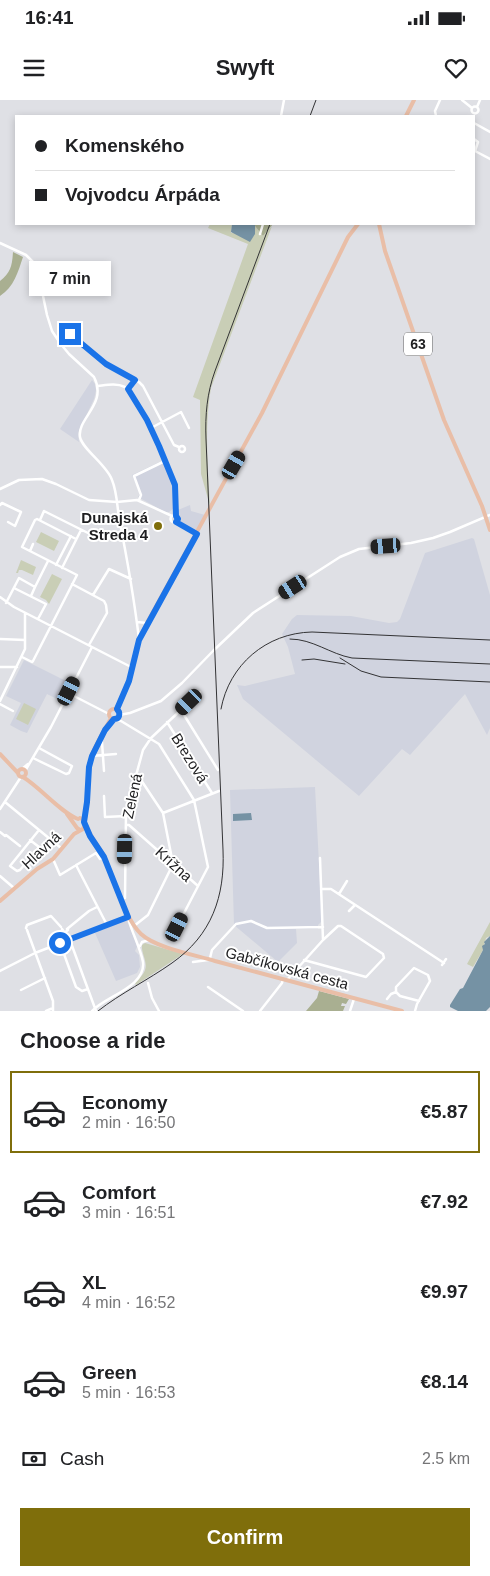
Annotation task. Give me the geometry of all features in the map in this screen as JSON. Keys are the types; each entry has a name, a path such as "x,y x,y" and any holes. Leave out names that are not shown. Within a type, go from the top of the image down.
{"main road":[{"path":"406,115 414,100"},
{"path":"142,936 129,918 104,857 90,836 85,823 89,767 92,756 115,715 133,668 139,640 147,623 262,413 348,237 357,225"},
{"name":"63","path":"379,225 385,251 444,420 488,516 490,530"},
{"path":"0,754 66,812 76,826 90,836"},
{"path":"74,834 79,819 86,809"},
{"path":"66,812 85,823"},
{"path":"74,834 81,830 85,823"},
{"name":"Hlavná","path":"0,901 37,869 53,859 74,834"},
{"name":"Gabčíkovská cesta","path":"142,936 166,947 402,1011"}],"street":[{"path":"281,115 284,100"},
{"path":"436,115 435,111 440,100"},
{"path":"462,100 472,108 474,115"},
{"path":"474,115 478,110 476,107 480,100"},
{"path":"472,108 476,107"},
{"path":"475,124 490,132"},
{"path":"475,140 478,142 475,151 490,159"},
{"path":"260,234 263,225"},
{"path":"0,243 26,255 35,264 52,331 69,354 94,377 98,386 97,399 81,429 80,439 112,478 131,580 139,640"},
{"path":"71,337 106,364 143,386 174,445 179,448"},
{"path":"128,389 135,380"},
{"path":"98,386 116,384 128,389 151,428 175,485 174,516 171,521 197,534"},
{"path":"151,428 181,412 190,428"},
{"path":"140,500 141,495 134,476 165,461"},
{"path":"0,489 19,480 42,479 89,500 117,502 140,500 174,516 178,519 176,522"},
{"path":"0,505 2,503 21,512 15,526 8,522"},
{"path":"40,520 44,511 102,540 123,534"},
{"path":"115,715 125,714 161,701 182,683 253,613 335,560 359,549 411,543 450,532 488,516"},
{"path":"22,657 32,662 35,659 77,575 22,547 35,520 40,520 77,538"},
{"path":"62,568 81,530"},
{"path":"56,565 71,536"},
{"path":"30,551 34,544"},
{"path":"31,596 48,561"},
{"path":"94,595 109,569 131,580"},
{"path":"6,603 19,578 35,586"},
{"path":"0,809 39,748 81,669 107,612 105,602 72,584"},
{"path":"14,588 46,604 38,620"},
{"path":"0,598 38,620 133,668"},
{"path":"13,710 0,703 25,649 25,613"},
{"path":"136,622 147,623"},
{"path":"0,639 25,640"},
{"path":"0,667 17,667"},
{"path":"0,692 5,692"},
{"path":"68,692 115,715 159,744 194,800 208,867 170,940"},
{"name":"Zelená","path":"126,898 126,816 145,744 200,692"},
{"path":"181,710 218,770"},
{"name":"Brezová","path":"167,722 212,793"},
{"path":"102,742 104,771"},
{"path":"33,758 66,774 70,773 72,766 39,748"},
{"path":"92,756 116,754"},
{"path":"134,926 148,915 173,864 163,813 136,775"},
{"path":"163,813 219,791"},
{"path":"104,796 105,817 126,816"},
{"path":"5,802 62,849"},
{"name":"Krížna","path":"126,825 129,825 198,886"},
{"path":"30,840 39,847 20,870 17,871 10,866 30,840 40,830"},
{"path":"0,832 20,846"},
{"path":"53,859 60,874 96,853 100,859 104,857"},
{"path":"320,858 323,940"},
{"path":"76,866 107,925"},
{"path":"0,876 15,889"},
{"path":"338,894 347,881"},
{"path":"321,889 332,889 443,964 446,959"},
{"path":"349,911 356,905"},
{"path":"64,933 88,911 98,907"},
{"path":"46,1011 53,1009 53,1001 27,928 51,916 69,940 96,1009"},
{"path":"0,971 35,953 129,918 138,942 143,967 138,978 131,986 92,1011"},
{"path":"193,962 208,960 212,950 236,924 251,921 267,928 323,927"},
{"path":"260,1011 285,979 323,940 338,926 341,926 385,957 366,977 304,960"},
{"path":"138,942 142,936"},
{"path":"139,947 142,942 149,940"},
{"path":"60,943 76,987 82,990 88,989"},
{"path":"396,992 396,987 412,970 417,968 430,978 415,1011"},
{"path":"21,990 45,978"},
{"path":"148,983 157,1010"},
{"path":"208,987 243,1011"},
{"path":"387,999 396,992"},
{"path":"396,992 400,996 419,1001"},
{"path":"350,1011 354,999"}],"shaded area":[{"path":"92,380 96,390 94,399 78,433 79,442 60,429"},
{"path":"166,459 174,480 175,505 169,512 165,512 138,497 140,494 132,475"},
{"path":"190,505 191,511 205,515 195,530 185,526 179,520 178,510"},
{"path":"472,538 474,539 490,595 490,728 487,735 465,694 410,755 402,749 359,796 243,699 237,685 245,686 295,674 288,647 282,634 297,615 351,616 389,623 397,622 400,619 425,553"},
{"path":"24,660 68,682 59,700 47,694 27,733 10,725 21,703 6,696"},
{"path":"315,787 322,921 318,925 318,929 296,929 297,943 278,962 234,925 230,790"},
{"path":"125,920 135,940 137,947 135,951 139,955 140,967 137,973 116,981 95,933"}],"green space":[{"path":"210,225 232,225 231,233 255,234 255,226 263,236 272,226 211,388 207,432 210,506 201,474 200,400 193,397 248,244 208,228"},
{"path":"255,225 272,225 263,236"},
{"path":"13,252 23,257 12,284 0,296 0,281 7,275"},
{"path":"41,532 59,541 54,551 36,542"},
{"path":"21,560 36,567 33,575 22,570 16,573"},
{"path":"52,574 62,579 49,604 40,597"},
{"path":"24,703 36,709 28,725 16,719"},
{"path":"490,922 490,936 486,938 483,950 473,967 467,964"},
{"path":"145,943 183,954 136,985 135,983 146,967 142,948 142,945"},
{"path":"319,991 349,999 346,1004 342,1003 341,1006 345,1006 343,1011 306,1011 317,998"}],"water":[{"path":"232,225 255,225 255,234 250,242 231,232"},
{"path":"251,813 252,820 233,821 233,814"},
{"path":"490,936 490,1007 486,1011 458,1011 450,1007 450,1005 460,989 463,988 483,950 484,942"}],"railway":[{"path":"310,115 316,100"},
{"path":"98,1011 186,952 206,927 213,913 222,883 223,850 206,413 208,396 215,371 270,225"},
{"path":"221,709 225,693 232,679 252,654 280,638 295,634 312,632 490,640"},
{"path":"290,639 306,641 352,658 490,664"},
{"path":"340,658 361,671 381,677 490,682"},
{"path":"302,660 314,659 345,664"}],"place":[{"name":"Dunajská Streda 4","path":"158,526"}],"route":[{"path":"60,943 128,917 104,857 90,836 84,822 88,797 89,767 94,751 105,730 119,716 117,709 129,681 139,640 197,534 176,522 178,519 176,516 175,485 147,420 128,389 135,380 106,364 71,337 70,334"}]}
